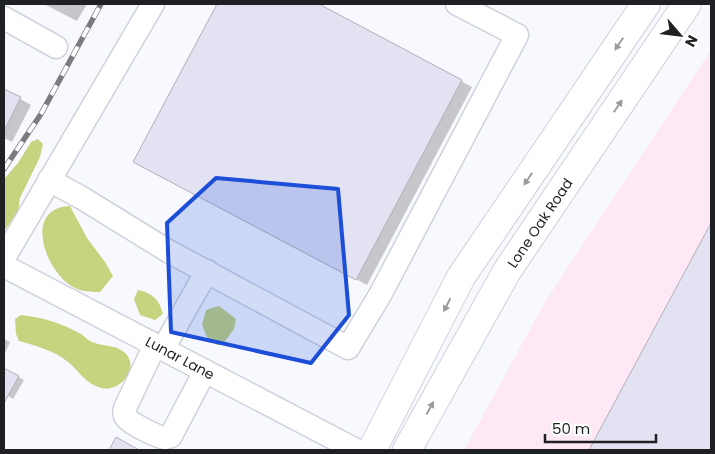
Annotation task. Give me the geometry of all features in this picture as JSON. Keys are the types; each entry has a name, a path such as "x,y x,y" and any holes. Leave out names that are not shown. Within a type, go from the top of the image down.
{"main road":[{"path":"372,450 461,277 646,4"},
{"name":"Lone Oak Road","path":"406,450 507,271 687,4"}],"street":[{"path":"6,270 49,180 153,4"},
{"path":"49,180 168,251 348,348 380,295 518,36 457,4"},
{"path":"4,18 56,47"},
{"name":"Lunar Lane","path":"6,270 356,450"},
{"path":"205,371 171,436 160,437 130,422 126,418 125,408 159,347 206,271"}],"highlighted area":[{"path":"216,178 338,189 349,315 311,363 171,332 167,223"}],"shaded area":[{"path":"711,50 711,450 464,450 545,302"}],"green space":[{"path":"38,139 43,144 40,157 20,198 18,212 4,231 4,179 18,163 31,142"},
{"path":"70,206 87,238 113,276 100,292 80,290 66,282 48,258 43,230 46,218 55,210"},
{"path":"138,290 154,298 163,314 155,320 140,315 134,299"},
{"path":"219,306 236,319 234,329 223,344 217,345 207,337 202,325 206,310"},
{"path":"21,315 58,323 72,329 96,344 115,347 123,351 130,361 129,374 120,384 114,387 107,389 96,386 57,354 19,341 16,334 15,319"}],"building":[{"path":"217,4 319,4 462,80 356,280 133,162"},
{"path":"4,89 21,97 4,131"},
{"path":"711,223 711,450 589,450"},
{"path":"4,368 19,376 4,403"},
{"path":"116,437 139,450 109,450"}],"railway":[{"path":"4,169 41,114 101,4"}]}
